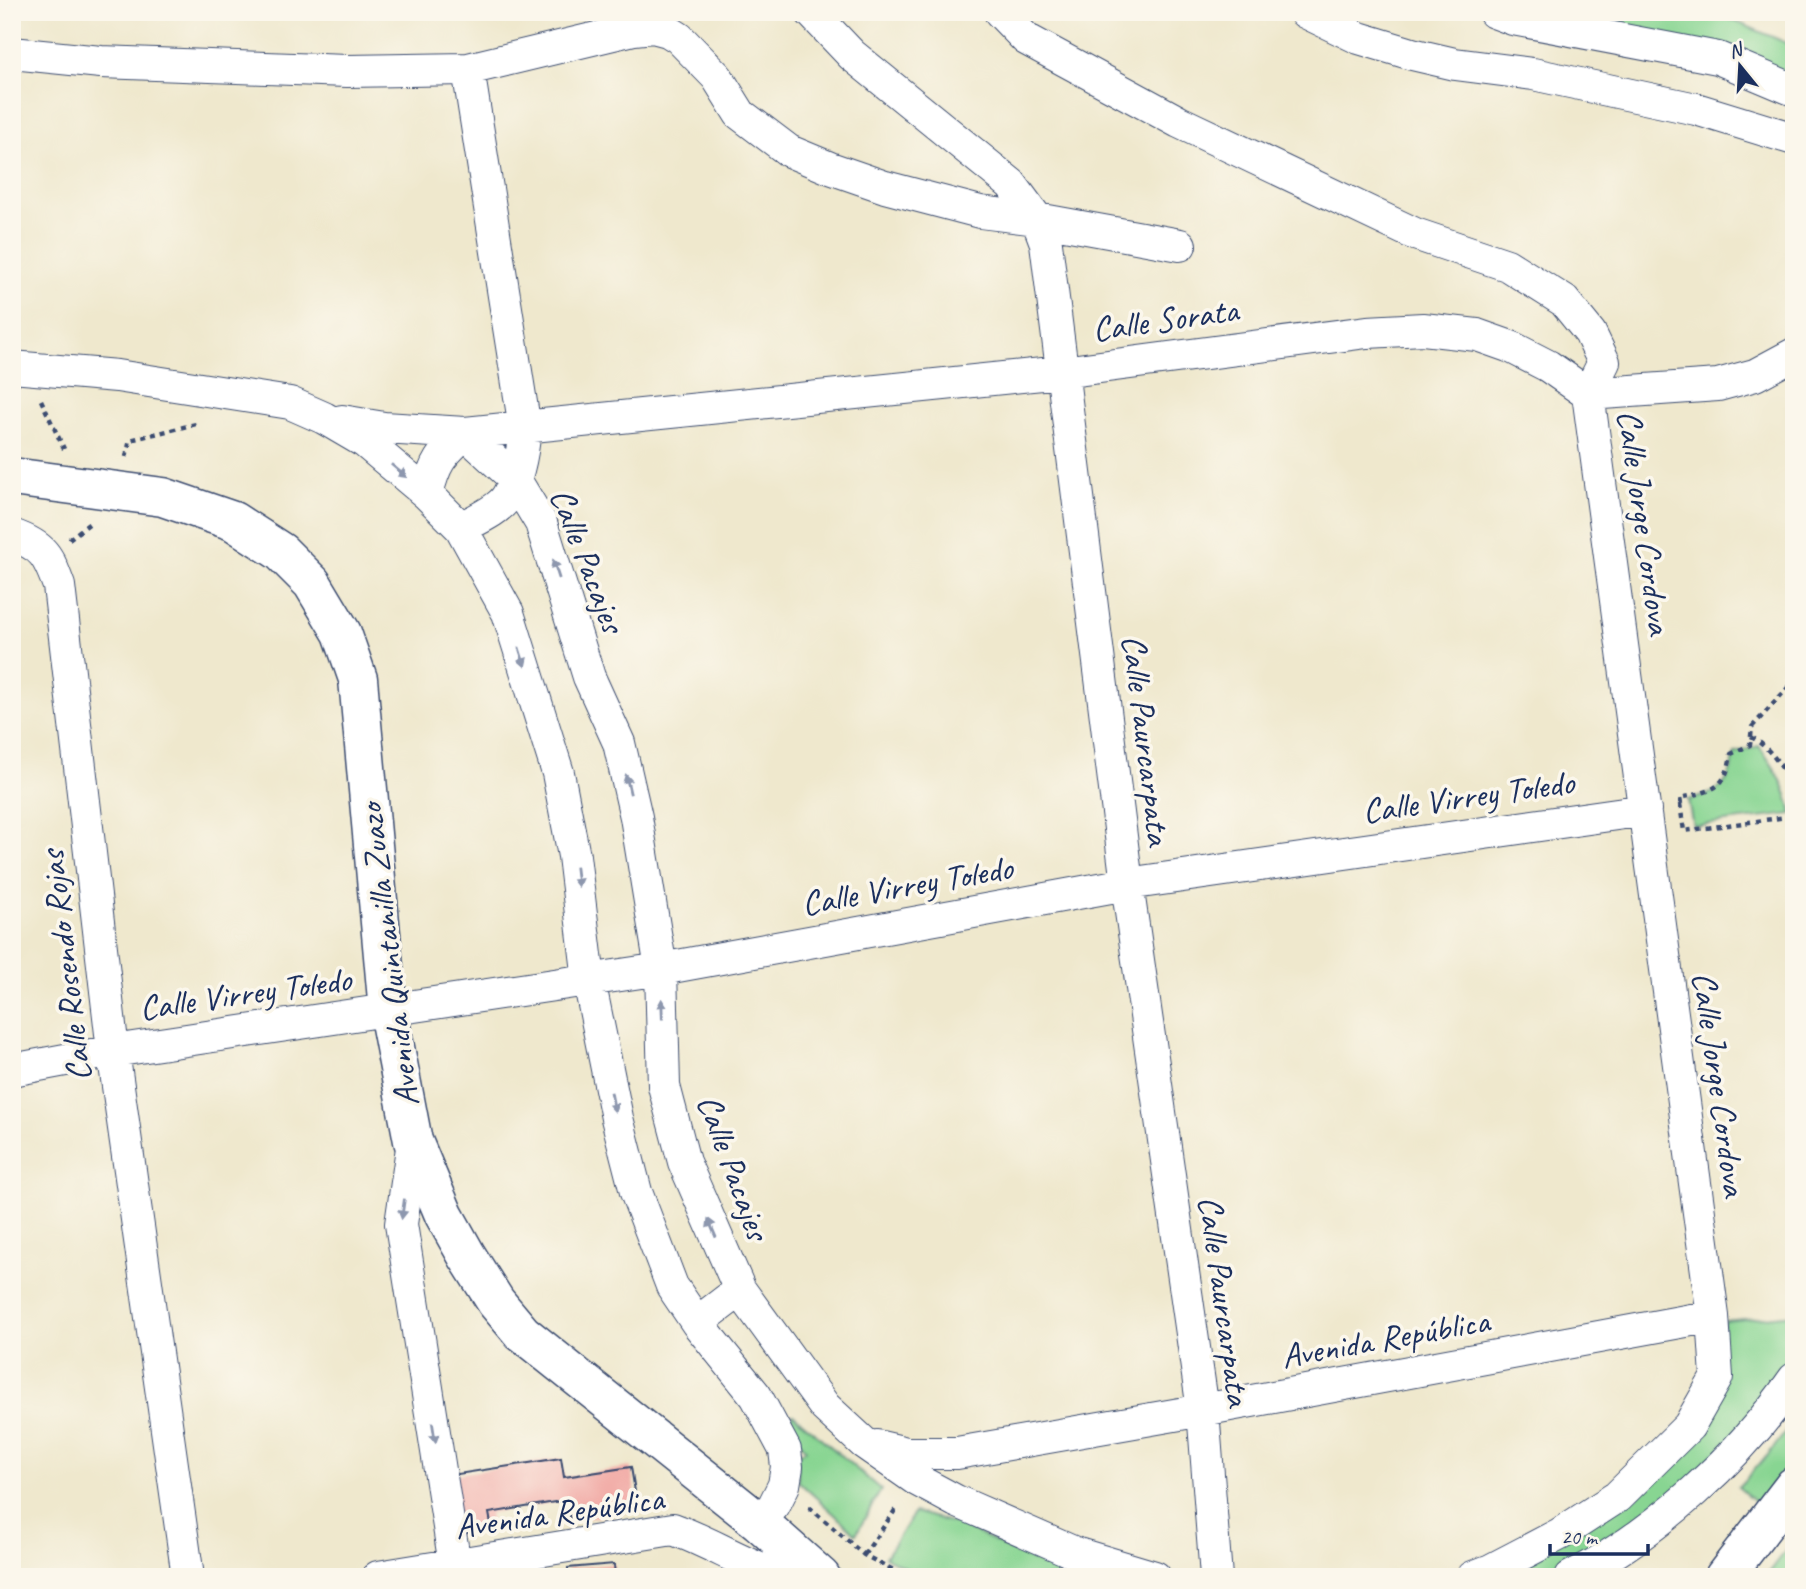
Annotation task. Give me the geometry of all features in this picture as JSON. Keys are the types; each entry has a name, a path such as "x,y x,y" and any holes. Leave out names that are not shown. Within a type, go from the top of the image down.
{"street":[{"name":"Calle Paurcarpata","path":"811,12 852,55 1011,184 1037,219 1046,243 1127,884 1203,1410 1216,1577"},
{"name":"Calle Jorge Cordova","path":"1000,12 1026,39 1179,122 1415,234 1507,265 1564,301 1590,333 1604,362 1588,394 1713,1316 1717,1377 1689,1426 1617,1497 1560,1534 1473,1577"},
{"path":"1305,12 1359,38 1412,54 1455,64 1533,74 1696,109 1794,139"},
{"path":"1494,12 1513,19 1718,58 1794,90"},
{"path":"12,53 101,62 334,70 468,69 628,21 668,31 680,38 716,77 740,114 789,151 886,187 980,212 1180,244"},
{"path":"461,528 506,499 522,455 525,428 468,69"},
{"name":"Calle Sorata","path":"465,433 1062,372 1367,331 1423,329 1477,335 1511,347 1548,366 1588,394"},
{"path":"1588,394 1718,385 1755,375 1794,354"},
{"path":"19,367 117,376 290,403 324,418 365,442 461,528 508,613 558,773 574,856 589,980 617,1118 636,1192 672,1286 697,1323 756,1396 785,1450 787,1467 784,1485 774,1505 760,1522"},
{"path":"324,418 384,428 465,433"},
{"path":"426,494 433,468 444,451 465,433"},
{"name":"Calle Pacajes","path":"465,433 514,478 541,523 589,677 619,743 636,817 661,969 664,1086 684,1162 740,1290 825,1407 864,1443 917,1480 967,1506 1075,1553 1155,1577"},
{"name":"Avenida Quintanilla Zuazo","path":"12,477 163,496 233,521 281,552 312,583 342,632 358,679 388,1011 413,1141 444,1215 496,1302 522,1333 760,1522 821,1577"},
{"name":"Calle Rosendo Rojas","path":"12,535 32,541 48,556 59,586 114,1051 188,1577"},
{"name":"Calle Virrey Toledo","path":"12,1070 114,1051 661,969 1127,884 1645,810"},
{"path":"413,1141 401,1224 455,1565"},
{"path":"697,1323 740,1290"},
{"name":"Avenida República","path":"864,1443 907,1453 957,1453 1713,1316"},
{"path":"1571,1577 1598,1564 1648,1530 1714,1474 1794,1379"},
{"path":"1724,1577 1794,1486"},
{"name":"Avenida República","path":"378,1577 673,1529 703,1540 734,1559 784,1577"}],"path":[{"path":"19,367 68,458"},
{"path":"131,492 125,458 130,440 213,420"},
{"path":"1794,681 1752,727 1750,745 1731,754 1723,782 1713,790 1680,798 1685,831 1794,816"},
{"path":"1751,737 1776,761 1794,792"},
{"path":"1645,810 1681,804"},
{"path":"864,1555 917,1480"},
{"path":"784,1485 864,1555 907,1577"}],"green space":[{"path":"1568,12 1713,12 1794,46 1794,75 1605,21"},
{"path":"1759,746 1780,778 1792,814 1693,826 1688,800 1721,787 1730,774 1735,753"},
{"path":"1794,1314 1794,1363 1778,1390 1722,1459 1557,1577 1495,1577 1696,1439 1725,1321"},
{"path":"793,1414 881,1490 856,1534 798,1481 798,1454 806,1449 784,1423"},
{"path":"1794,1421 1794,1471 1765,1510 1738,1487 1768,1455"},
{"path":"915,1512 960,1525 1068,1577 923,1577 885,1557"},
{"path":"1794,1540 1794,1577 1766,1577"}],"building":[{"path":"561,1458 564,1477 631,1467 638,1510 570,1521 567,1500 489,1513 492,1529 461,1534 451,1475"},
{"path":"614,1564 615,1577 568,1577 568,1568"}]}
